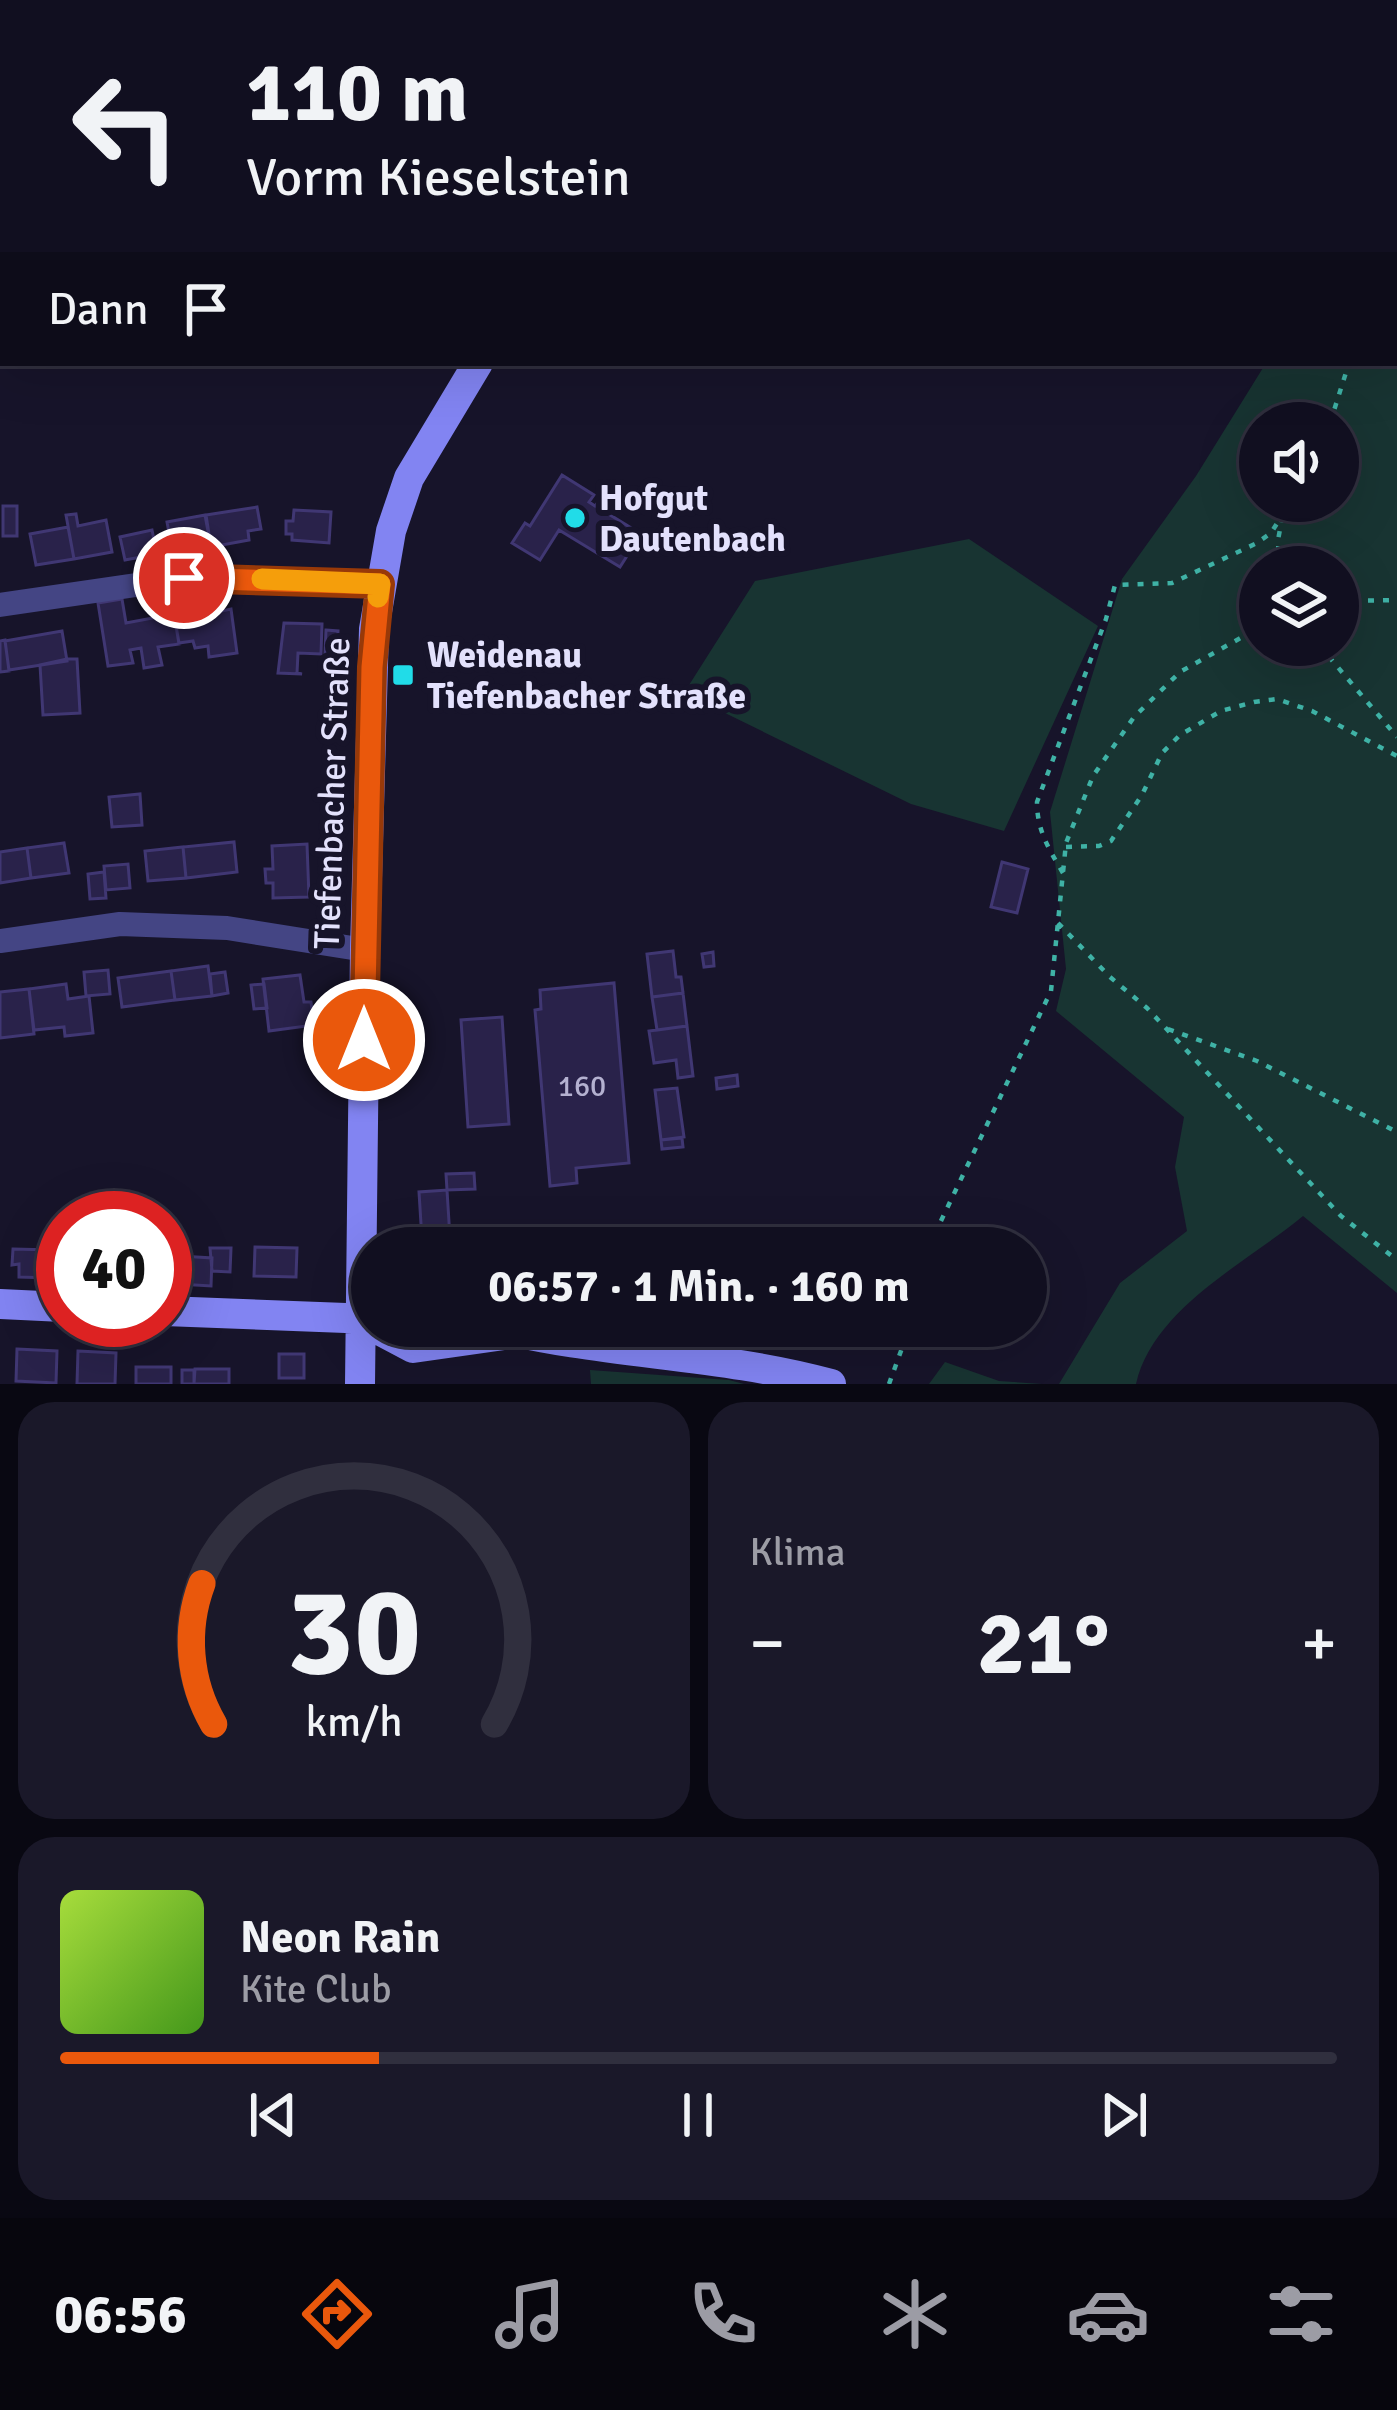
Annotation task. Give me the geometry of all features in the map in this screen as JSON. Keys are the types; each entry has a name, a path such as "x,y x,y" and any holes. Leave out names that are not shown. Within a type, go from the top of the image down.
{"street":[{"name":"Tiefenbacher Straße","path":"366,1227 365,950 374,629 391,530 409,478 476,366"},
{"path":"0,604 184,578 380,584"},
{"path":"0,940 120,924 227,928 365,950"},
{"path":"0,1304 36,1306"},
{"path":"192,1312 351,1319"},
{"name":"Tiefenbacher Straße","path":"361,1384 364,1347"},
{"path":"627,1347 831,1384"}],"path":[{"path":"1337,402 1348,366"},
{"path":"1064,873 1043,839 1037,802 1115,585 1172,584 1257,543 1276,522"},
{"path":"1359,601 1397,600"},
{"path":"937,1227 1052,991 1066,847 1093,776 1134,717 1180,672 1239,638"},
{"path":"1336,666 1397,737"},
{"path":"1066,847 1111,841 1142,795 1162,753 1180,735 1221,712 1255,702 1277,699 1312,710 1397,756"},
{"path":"1058,922 1342,1216 1397,1260"},
{"path":"1165,1028 1257,1060 1397,1132"},
{"path":"889,1384 902,1347"}],"green space":[{"path":"1264,366 1397,366 1397,1293 1303,1216 1182,1310 1146,1357 1136,1384 1059,1384 1120,1283 1187,1231 1175,1167 1184,1117 1056,1011 1066,969 1050,812 1122,579 1239,407 1239,522 1359,522 1359,402 1242,402"},
{"path":"969,539 1098,626 1004,831 911,804 684,693 755,581"},
{"path":"945,1362 999,1381 1042,1384 929,1384"},
{"path":"590,1370 729,1380 744,1384 591,1384"}],"building":[{"name":"Hofgut Dautenbach","path":"562,475 594,495 589,502 611,508 607,513 641,534 620,567 559,530 540,560 512,543 525,523 530,526"},
{"path":"3,506 17,506 17,536 3,536"},
{"path":"257,507 261,529 248,531 249,540 211,547 206,515"},
{"path":"294,510 331,512 329,543 292,540 292,534 286,534 286,521 293,521"},
{"path":"76,514 78,526 106,520 112,552 74,559 66,515"},
{"path":"205,515 211,548 173,555 167,522"},
{"path":"68,527 74,559 36,565 30,534"},
{"path":"152,530 157,554 125,560 120,537"},
{"path":"122,599 126,623 174,614 179,644 158,647 162,665 144,668 141,648 130,650 133,663 108,666 98,603"},
{"path":"211,609 212,613 231,609 237,653 209,657 208,646 179,643 174,614"},
{"path":"284,623 322,624 321,654 298,653 297,673 302,674 278,673"},
{"path":"326,630 338,631 337,654 325,654"},
{"path":"62,631 67,661 9,670 5,641"},
{"path":"5,640 9,671 0,672 0,641"},
{"path":"77,659 80,713 43,715 40,665"},
{"path":"140,794 142,825 112,827 109,797"},
{"path":"234,842 237,872 186,878 183,847"},
{"path":"64,843 69,873 31,878 27,848"},
{"path":"307,844 309,897 273,898 273,883 266,883 265,869 273,869 272,846"},
{"path":"183,847 186,878 148,881 145,851"},
{"path":"27,848 31,878 0,883 0,852"},
{"path":"1002,862 1028,869 1017,913 991,907"},
{"path":"128,864 130,888 106,890 104,866"},
{"path":"104,872 106,898 90,899 88,874"},
{"path":"673,951 683,993 652,997 647,954"},
{"path":"713,952 714,966 704,967 702,954"},
{"path":"208,966 212,996 175,1000 171,971"},
{"path":"108,970 110,994 86,996 84,972"},
{"path":"171,971 175,1000 122,1007 118,978"},
{"path":"225,972 228,993 212,996 210,974"},
{"path":"300,975 314,1025 269,1031 263,979"},
{"path":"614,983 629,1163 576,1168 577,1183 550,1186 535,1010 541,1009 540,990"},
{"path":"66,984 68,999 89,996 93,1033 65,1036 64,1027 34,1030 29,989"},
{"path":"264,984 267,1008 254,1009 251,985"},
{"path":"29,989 34,1034 0,1038 0,992"},
{"path":"683,993 687,1026 657,1030 652,997"},
{"path":"502,1017 509,1124 468,1127 461,1020"},
{"path":"687,1026 693,1076 678,1078 676,1060 654,1063 649,1031"},
{"path":"737,1075 738,1086 717,1089 716,1078"},
{"path":"677,1088 684,1137 661,1140 655,1090"},
{"path":"682,1138 683,1147 662,1149 661,1140"},
{"path":"474,1173 475,1189 447,1190 446,1174"},
{"path":"447,1190 449,1227 421,1227 419,1192"},
{"path":"255,1247 297,1248 296,1277 254,1276"},
{"path":"210,1248 231,1248 230,1272 212,1271"},
{"path":"13,1249 36,1250 36,1278 19,1277 19,1264 12,1265"},
{"path":"192,1257 212,1258 211,1286 192,1285"},
{"path":"17,1349 57,1351 56,1383 16,1381"},
{"path":"78,1351 116,1353 115,1384 77,1384"},
{"path":"279,1354 304,1354 304,1378 279,1378"},
{"path":"136,1367 171,1367 171,1384 136,1384"},
{"path":"195,1369 229,1369 229,1384 194,1384"},
{"path":"182,1370 194,1370 194,1384 182,1384"}],"slow traffic":[{"path":"262,579 380,584 378,597"}],"place":[{"name":"Hofgut Dautenbach","path":"575,518"},
{"name":"Weidenau Tiefenbacher Straße","path":"403,675"}],"route":[{"path":"184,578 380,584 372,667 364,1040"}]}
